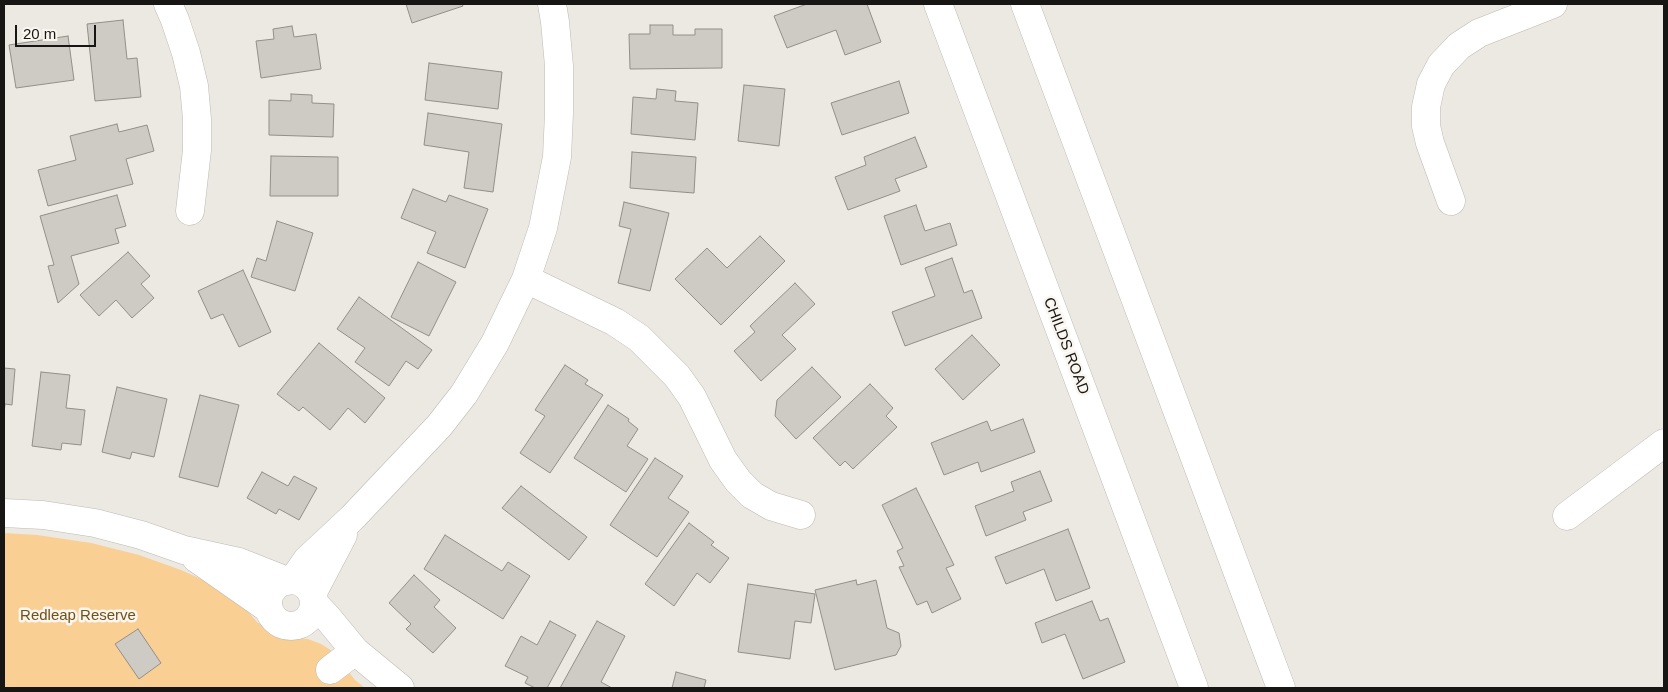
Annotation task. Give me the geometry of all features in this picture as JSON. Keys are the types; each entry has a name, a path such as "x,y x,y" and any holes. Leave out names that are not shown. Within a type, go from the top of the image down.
{"street":[{"path":"168,4 186,54 194,94 197,150 190,211"},
{"path":"184,550 269,609 277,621 291,626 298,625 310,617 301,590 307,560 352,518 380,487 422,446 464,394 495,344 526,279 543,228 557,157 560,113 559,66 552,4"},
{"name":"CHILDS ROAD","path":"938,4 1194,688"},
{"path":"1025,4 1281,688"},
{"path":"1451,201 1430,143 1426,126 1426,107 1431,84 1441,65 1459,46 1479,32 1553,4"},
{"path":"526,279 615,322 639,338 677,376 692,397 724,460 738,481 752,495 770,506 801,515"},
{"path":"1567,516 1664,443"},
{"path":"4,513 43,515 95,522 184,550 239,562 301,590 327,617 355,651 400,688"},
{"path":"269,609 268,601 274,588 301,590"},
{"path":"298,625 355,651"},
{"path":"330,670 355,651"}],"green space":[{"name":"Redleap Reserve","path":"4,533 37,535 91,543 139,555 181,570 214,585 245,608 257,622 269,631 282,637 308,639 332,651 355,680 365,688 4,688"}],"building":[{"path":"406,4 462,4 463,6 412,23"},
{"path":"807,4 867,4 881,42 845,55 836,30 787,48 774,16"},
{"path":"123,20 127,59 137,58 141,97 95,101 87,24"},
{"path":"650,25 673,25 673,35 695,35 695,29 722,29 722,68 630,69 629,34 650,34"},
{"path":"292,26 294,37 316,34 321,69 261,78 256,41 274,39 273,29"},
{"path":"68,36 74,80 16,88 9,45"},
{"path":"429,63 502,72 498,109 425,100"},
{"path":"899,81 909,113 842,135 831,103"},
{"path":"744,85 785,89 779,146 738,141"},
{"path":"657,89 676,91 675,101 698,103 695,140 631,134 633,97 656,99"},
{"path":"291,94 312,95 312,103 334,104 333,137 269,135 269,100 291,101"},
{"path":"428,113 502,124 493,192 464,188 469,152 424,145"},
{"path":"117,124 119,132 147,125 154,151 126,159 133,184 48,206 38,170 76,160 70,136"},
{"path":"915,137 927,167 895,179 900,191 848,210 835,177 866,165 864,157"},
{"path":"632,152 696,157 694,193 630,188"},
{"path":"271,156 338,157 338,196 270,196"},
{"path":"413,189 446,202 449,195 488,209 465,268 427,253 436,232 401,218"},
{"path":"117,195 126,226 115,229 119,243 71,256 79,284 58,303 48,266 54,265 40,216"},
{"path":"624,202 669,213 650,291 618,283 631,229 619,226"},
{"path":"916,205 925,231 950,223 957,245 901,265 884,216"},
{"path":"277,221 313,233 295,291 251,277 257,258 266,261"},
{"path":"760,236 785,261 721,325 675,279 707,248 727,268"},
{"path":"128,252 150,276 141,284 154,298 132,318 116,300 99,316 80,295"},
{"path":"952,258 964,293 972,290 982,318 905,346 892,312 935,296 925,268"},
{"path":"418,262 456,282 429,336 391,317"},
{"path":"243,270 271,332 239,347 223,314 211,319 198,291"},
{"path":"795,283 815,304 782,335 796,349 761,381 734,351 755,332 750,326"},
{"path":"359,297 432,350 418,369 406,361 389,386 355,362 365,348 337,329"},
{"path":"972,335 1000,365 963,400 935,369"},
{"path":"319,343 385,398 365,423 348,408 330,430 303,407 299,411 277,394"},
{"path":"565,365 588,380 585,384 603,395 550,473 520,453 545,416 535,410"},
{"path":"812,367 841,397 796,439 775,416 777,400"},
{"path":"4,368 15,369 12,405 5,404 4,414"},
{"path":"41,372 70,375 66,408 85,410 81,445 62,443 61,450 32,446"},
{"path":"870,384 893,408 886,416 897,427 853,469 845,461 840,466 813,438"},
{"path":"117,387 167,399 154,457 132,452 130,459 102,452"},
{"path":"200,395 239,405 218,487 179,477"},
{"path":"608,405 629,419 628,421 638,429 627,446 648,459 626,492 574,458"},
{"path":"1023,419 1035,452 981,472 978,462 944,475 931,443 987,421 991,431"},
{"path":"655,458 683,476 668,498 689,512 657,557 610,525"},
{"path":"1040,471 1052,501 1023,512 1026,520 986,536 975,506 1014,491 1011,482"},
{"path":"262,472 288,486 294,476 317,488 299,520 279,509 276,514 247,498"},
{"path":"521,486 587,537 569,560 502,508"},
{"path":"916,488 954,565 946,568 961,599 932,613 927,601 917,605 899,567 904,566 897,551 903,548 882,505"},
{"path":"689,523 714,542 711,545 729,558 710,583 697,573 674,606 645,584"},
{"path":"1068,529 1090,588 1056,601 1044,569 1006,584 995,557"},
{"path":"445,535 502,571 508,562 530,576 503,619 424,569"},
{"path":"414,575 440,600 434,607 456,628 433,653 406,629 411,624 389,603"},
{"path":"856,580 857,585 876,580 887,628 899,633 901,646 896,655 835,670 815,590"},
{"path":"748,584 815,594 811,623 795,621 790,659 738,652"},
{"path":"1092,601 1100,621 1108,618 1125,662 1083,679 1065,634 1042,643 1035,623"},
{"path":"550,621 576,635 547,688 535,688 525,683 528,677 505,666 521,636 537,645"},
{"path":"597,621 625,636 601,682 612,688 560,688"},
{"path":"138,629 161,663 139,679 115,644"},
{"path":"676,672 706,680 704,688 672,688"}]}
